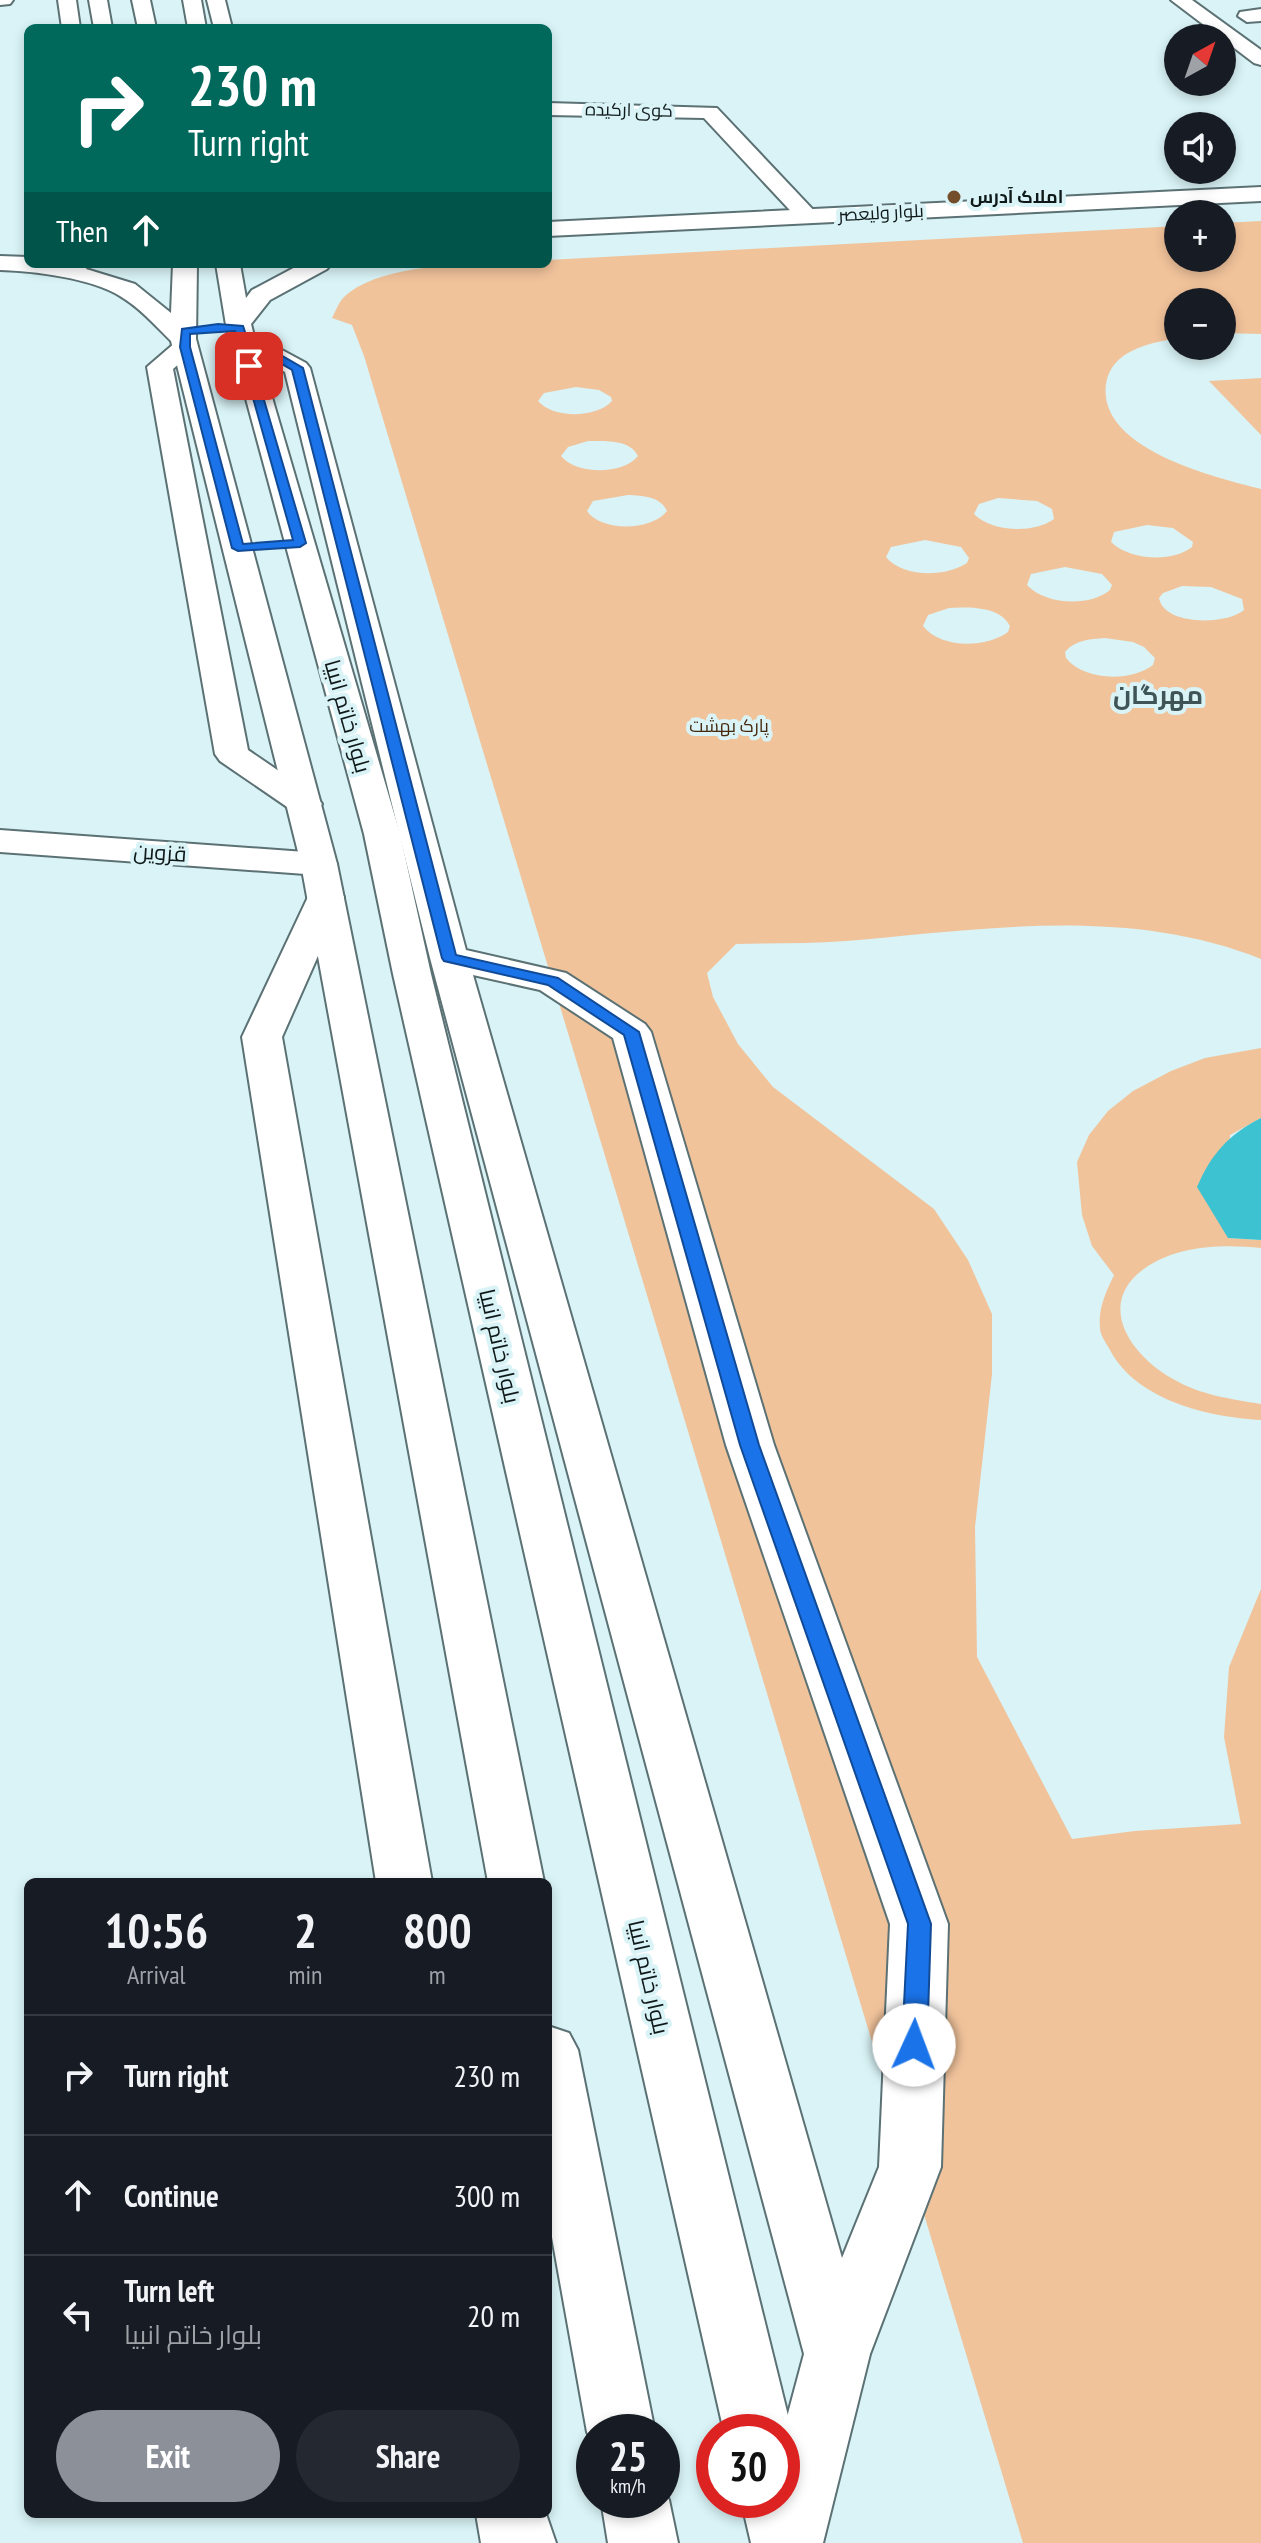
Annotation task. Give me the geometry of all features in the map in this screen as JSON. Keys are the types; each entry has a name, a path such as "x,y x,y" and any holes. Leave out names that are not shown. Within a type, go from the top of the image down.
{"main road":[{"path":"67,0 70,24"},
{"path":"98,0 102,24"},
{"path":"141,0 146,24"},
{"path":"192,0 196,24"},
{"path":"216,0 222,24"},
{"path":"1180,0 1261,59"},
{"name":"کوی ارکیده","path":"552,109 710,112 808,216"},
{"name":"بلوار ولیعصر","path":"552,229 1261,194"},
{"name":"بلوار ولیعصر","path":"552,241 1261,206"},
{"path":"61,268 126,289 150,306 184,339"},
{"path":"185,268 184,339 323,880 515,1878"},
{"name":"بلوار خاتم انبیا","path":"229,268 239,330 382,834 445,1114 754,2414"},
{"path":"239,330 261,295 312,268"},
{"path":"305,804 232,754 160,367 184,339 218,327 239,330 297,368 449,958 837,2354"},
{"path":"238,548 300,543"},
{"name":"قزوین","path":"0,841 323,880"},
{"path":"323,880 262,1037 403,1878"},
{"path":"449,958 553,981 631,1032 750,1445 919,1924 910,2167 837,2354 787,2543"},
{"path":"552,2071 618,2414"},
{"path":"512,2518 515,2540 521,2543"},
{"path":"638,2518 643,2543"},
{"path":"780,2518 787,2543"}],"green space":[{"name":"پارک بهشت","path":"1261,221 1261,334 1236,333 1236,288 1164,288 1164,341 1133,350 1124,356 1109,372 1106,384 1108,407 1120,426 1139,443 1189,468 1261,489 1261,959 1211,943 1159,932 1108,927 1003,927 832,942 736,944 707,973 713,997 738,1044 773,1087 934,1209 968,1260 992,1314 992,1374 975,1527 977,1657 1072,1839 1241,1824 1224,1737 1229,1667 1261,1589 1261,2543 1023,2543 364,356 352,325 332,318 344,297 362,284 386,275 423,268 552,268 552,260 1164,227 1164,272 1236,272 1236,222","holes":["576,387 599,390 611,397 612,401 596,411 575,414 554,411 538,401 544,393","588,441 623,444 638,456 622,467 600,470 577,467 561,456 568,447","628,495 656,500 667,511 650,522 627,526 603,523 587,511 593,501","998,498 1037,501 1052,509 1054,519 1024,529 1002,527 981,520 974,514 979,504","1147,525 1173,528 1193,542 1192,547 1173,556 1139,556 1111,542 1114,532","925,540 961,547 969,558 967,563 948,571 925,573 903,569 886,557 891,547","1065,567 1102,574 1112,585 1110,590 1091,599 1068,601 1045,597 1027,585 1031,574","1182,586 1211,587 1242,599 1244,610 1236,615 1211,620 1172,614 1163,607 1159,598 1163,593","949,608 974,608 992,611 1010,626 1008,632 999,637 964,644 931,634 923,626 928,615","1105,638 1144,647 1155,658 1153,665 1133,674 1096,675 1074,666 1066,658 1065,652 1073,645 1088,640"]},
{"path":"1261,378 1261,435 1209,381"},
{"path":"1261,1048 1261,1118 1230,1135 1228,1238 1261,1240 1261,1248 1203,1248 1161,1259 1132,1280 1123,1295 1120,1311 1132,1342 1157,1369 1194,1389 1261,1404 1261,1420 1219,1415 1176,1403 1156,1394 1122,1368 1100,1331 1101,1307 1114,1275 1092,1246 1082,1215 1077,1162 1089,1135 1108,1111 1133,1091 1205,1058"}],"water":[{"path":"1261,1118 1261,1240 1228,1238 1197,1187 1222,1146"}],"place":[{"name":"املاک آدرس","path":"954,197"}],"district":[{"name":"مهرگان","path":"1158,695"}],"route":[{"path":"249,366 300,543 238,548 183,339 185,331 239,328 241,336 297,368 449,958 553,981 631,1032 750,1445 919,1924 914,2045"}]}
